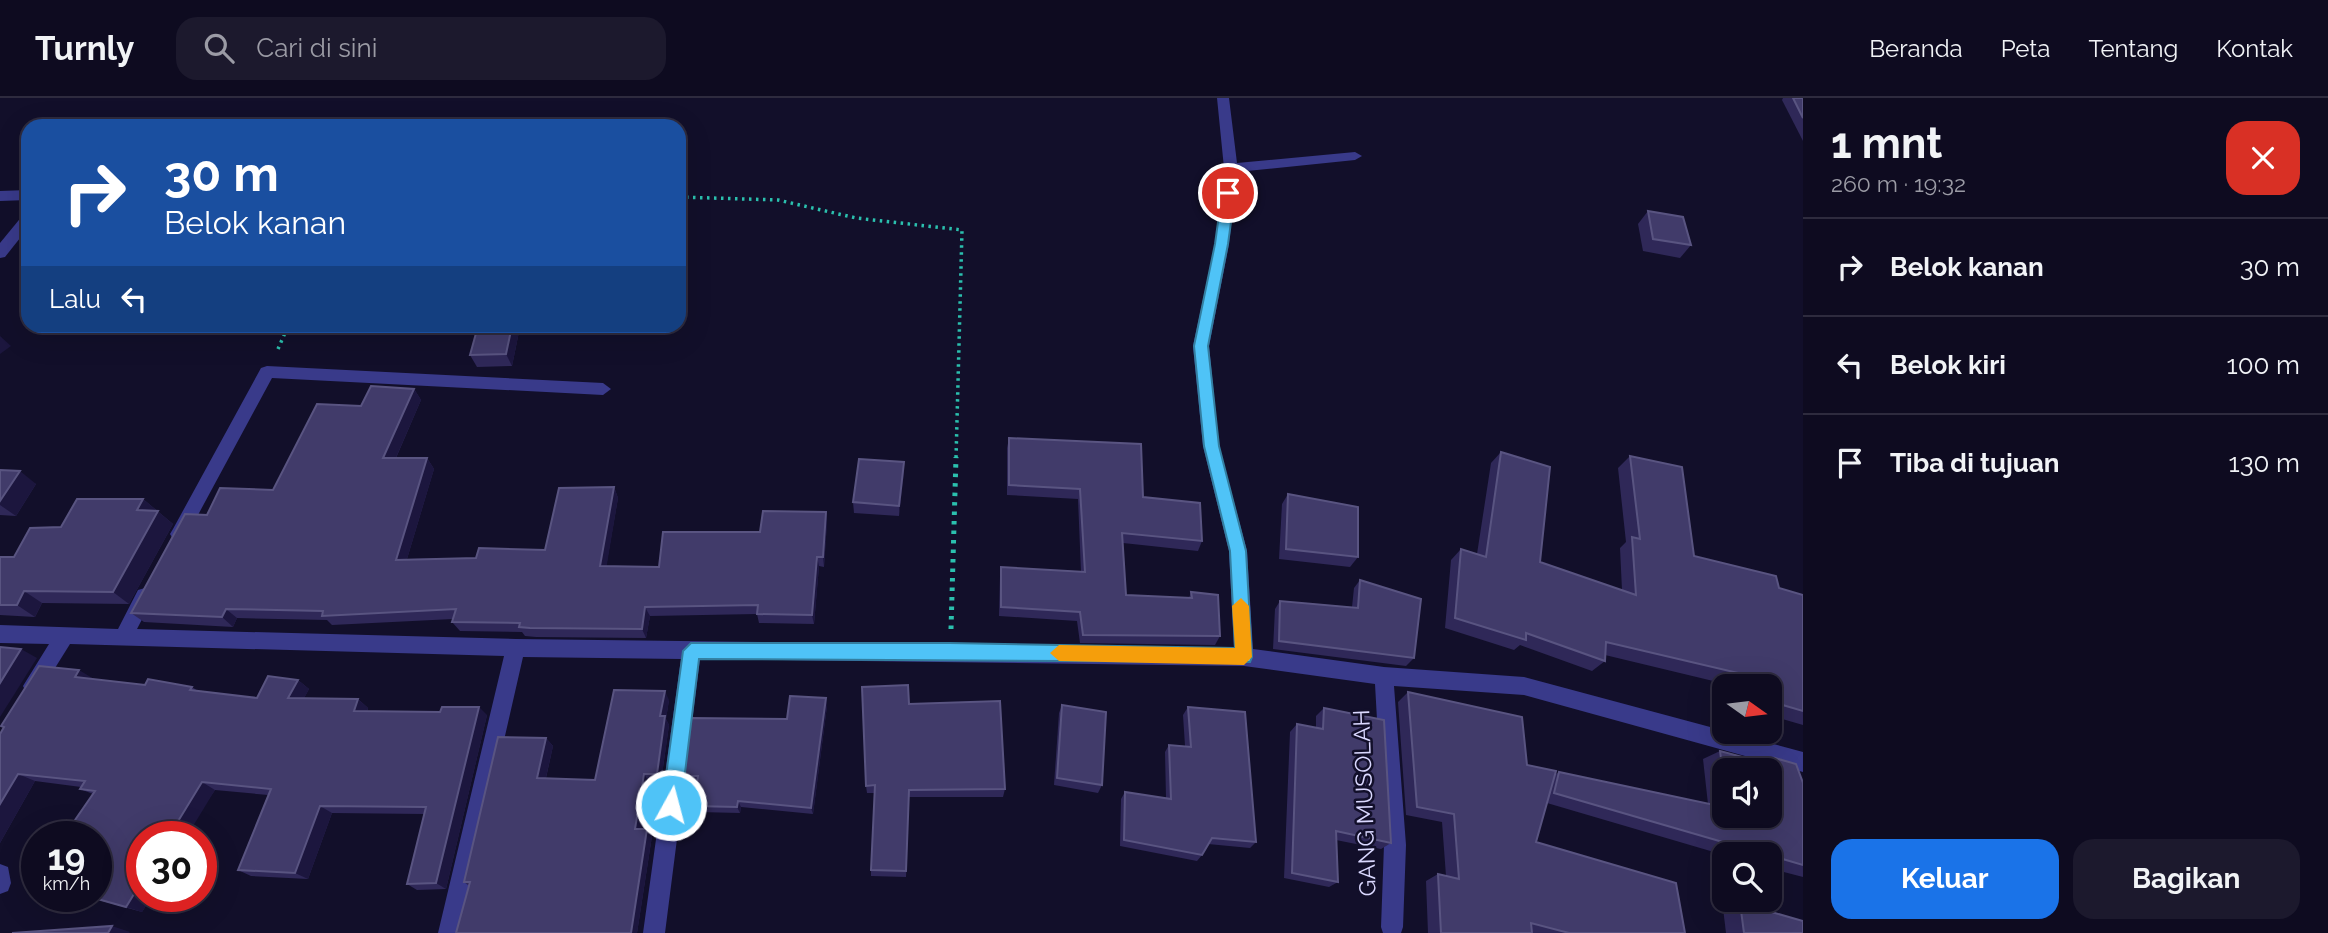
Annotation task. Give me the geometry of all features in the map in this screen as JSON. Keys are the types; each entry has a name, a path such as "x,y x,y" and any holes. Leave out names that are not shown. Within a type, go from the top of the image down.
{"street":[{"path":"1223,98 1231,168 1222,244 1201,346 1211,446 1238,551 1244,657"},
{"path":"1231,168 1356,156"},
{"path":"0,196 21,195"},
{"path":"0,253 21,227"},
{"path":"168,554 267,372 603,389"},
{"path":"122,639 155,578"},
{"path":"0,634 516,648 950,651 1244,657 1384,676 1524,686 1794,766"},
{"path":"22,705 65,635"},
{"path":"449,933 516,648"},
{"path":"654,933 691,651"},
{"name":"GANG MUSOLAH","path":"1384,676 1395,845 1392,927"},
{"path":"0,875 0,883"}],"path":[{"path":"686,197 778,200 856,218 962,230 950,651"}],"building":[{"path":"1793,98 1803,98 1803,118"},
{"path":"1648,211 1683,217 1691,245 1653,239"},
{"path":"476,333 510,333 506,354 470,355"},
{"path":"371,386 414,389 383,458 427,458 396,560 476,558 479,548 545,550 559,488 614,487 600,566 659,567 663,532 760,532 763,511 826,512 823,557 817,557 812,615 757,614 758,605 645,607 642,629 530,628 519,627 520,623 452,622 456,609 322,616 323,611 226,609 222,617 131,613 185,514 207,515 220,488 273,490 317,404 361,406"},
{"path":"1009,438 1141,444 1143,497 1200,503 1202,541 1122,533 1126,595 1192,598 1191,592 1218,595 1220,636 1083,635 1080,612 1001,607 1001,567 1085,572 1080,489 1009,485"},
{"path":"1501,452 1550,467 1540,562 1636,595 1632,537 1640,539 1630,456 1682,467 1694,556 1776,576 1779,588 1803,595 1803,711 1782,705 1782,674 1742,674 1606,642 1605,661 1526,633 1526,640 1455,618 1461,549 1486,557"},
{"path":"859,459 904,462 899,506 853,502"},
{"path":"0,470 20,471 0,501"},
{"path":"1288,494 1358,507 1358,557 1286,549"},
{"path":"77,499 143,499 137,510 158,511 113,592 24,591 17,605 0,605 0,557 14,557 30,528 61,527"},
{"path":"1360,580 1421,599 1414,658 1279,641 1280,601 1358,608"},
{"path":"0,647 21,649 0,683"},
{"path":"39,666 79,670 75,677 145,685 148,679 192,687 190,690 257,698 268,676 298,680 288,698 358,699 354,711 440,712 442,707 479,707 436,883 407,884 426,807 320,806 295,873 238,870 271,789 202,782 178,821 126,821 126,907 112,903 112,821 74,821 95,791 80,789 85,781 18,774 0,804 0,734 4,727 1,726"},
{"path":"908,685 909,704 1000,701 1005,789 909,790 906,871 871,870 875,785 866,786 862,687"},
{"path":"614,690 665,691 660,716 665,716 657,774 644,774 635,829 647,829 631,933 456,933 470,882 464,882 498,737 546,738 537,778 595,780"},
{"path":"1408,692 1522,717 1527,765 1556,771 1536,842 1676,883 1685,933 1569,933 1531,923 1532,933 1441,933 1438,874 1459,879 1454,814 1417,807"},
{"path":"790,696 826,698 811,808 738,801 737,807 694,806 698,776 683,776 691,718 787,719"},
{"path":"1062,705 1106,712 1102,785 1057,778"},
{"path":"1188,707 1245,712 1256,842 1212,838 1202,855 1124,840 1125,792 1171,799 1169,745 1191,747"},
{"path":"1324,708 1384,720 1391,843 1336,831 1338,882 1292,873 1297,724 1323,729"},
{"path":"1720,751 1746,758 1721,758"},
{"path":"1782,760 1796,764 1803,783 1803,865 1782,859 1782,842 1723,842 1554,793 1559,772 1712,804 1712,828 1782,828"},
{"path":"1741,912 1772,912 1803,921 1803,933 1744,933"},
{"path":"112,926 108,933 12,933"}],"slow traffic":[{"path":"1059,653 1244,657 1241,606"}],"route":[{"path":"671,805 691,651 950,651 1244,657 1238,551 1229,507 1211,446 1201,346 1222,244 1228,193"}]}
